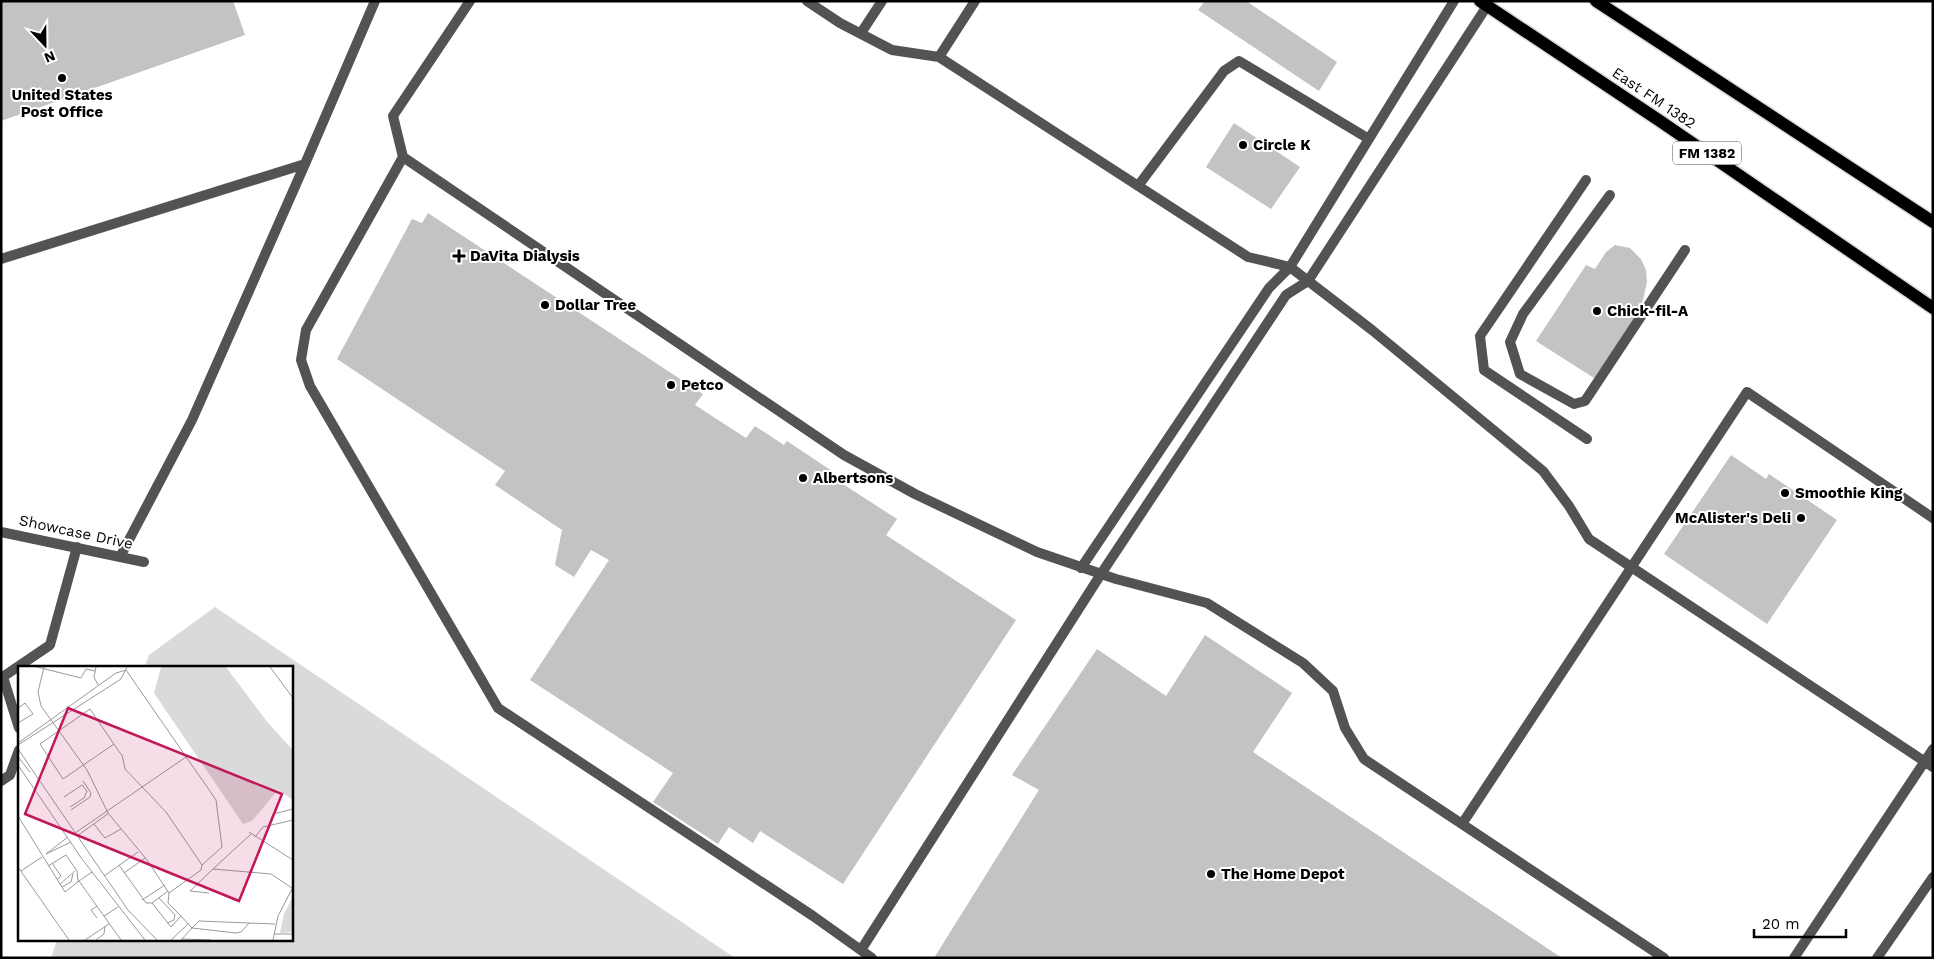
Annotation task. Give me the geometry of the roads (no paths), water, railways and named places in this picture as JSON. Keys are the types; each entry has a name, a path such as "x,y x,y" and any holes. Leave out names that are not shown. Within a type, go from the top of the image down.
{"main road":[{"path":"1596,1 1933,222"},
{"name":"East FM 1382","path":"1485,3 1933,308"},
{"path":"1893,281 1933,299"}],"lane":[{"path":"120,557 192,420 375,1"},
{"path":"470,1 393,116 403,157 844,455 915,494 1037,552 1101,574 1207,602 1303,663 1333,691 1345,728 1364,759 1664,958"},
{"path":"806,1 840,23 892,50 939,57 1248,257 1290,268 1372,330 1543,471 1569,506 1589,539 1929,764"},
{"path":"861,33 882,1"},
{"path":"939,57 975,1"},
{"path":"1081,568 1269,288 1290,268 1454,1"},
{"path":"861,950 1101,574 1286,295 1308,281 1485,3"},
{"path":"1138,186 1224,71 1239,61 1369,139"},
{"path":"403,157 306,330 301,360 310,386 498,708 813,916 872,958"},
{"path":"1,259 305,164"},
{"path":"1586,180 1480,336 1484,370 1587,439"},
{"path":"1610,195 1523,314 1510,342 1520,374 1574,404 1585,401 1685,250"},
{"path":"1462,824 1747,392 1933,518"},
{"name":"Showcase Drive","path":"1,532 144,562"},
{"path":"18,666 50,645 77,547"},
{"path":"18,666 2,677 18,725"},
{"path":"1794,958 1929,764 1933,749"},
{"path":"1,782 10,775 18,753"},
{"path":"1877,958 1933,877"}],"place":[{"name":"United States Post Office","path":"62,78"},
{"name":"Circle K","path":"1243,145"},
{"name":"DaVita Dialysis","path":"459,256"},
{"name":"Dollar Tree","path":"545,305"},
{"name":"Chick-fil-A","path":"1597,311"},
{"name":"Petco","path":"671,385"},
{"name":"Albertsons","path":"803,478"},
{"name":"Smoothie King","path":"1785,493"},
{"name":"McAlister's Deli","path":"1801,518"},
{"name":"The Home Depot","path":"1211,874"}]}
